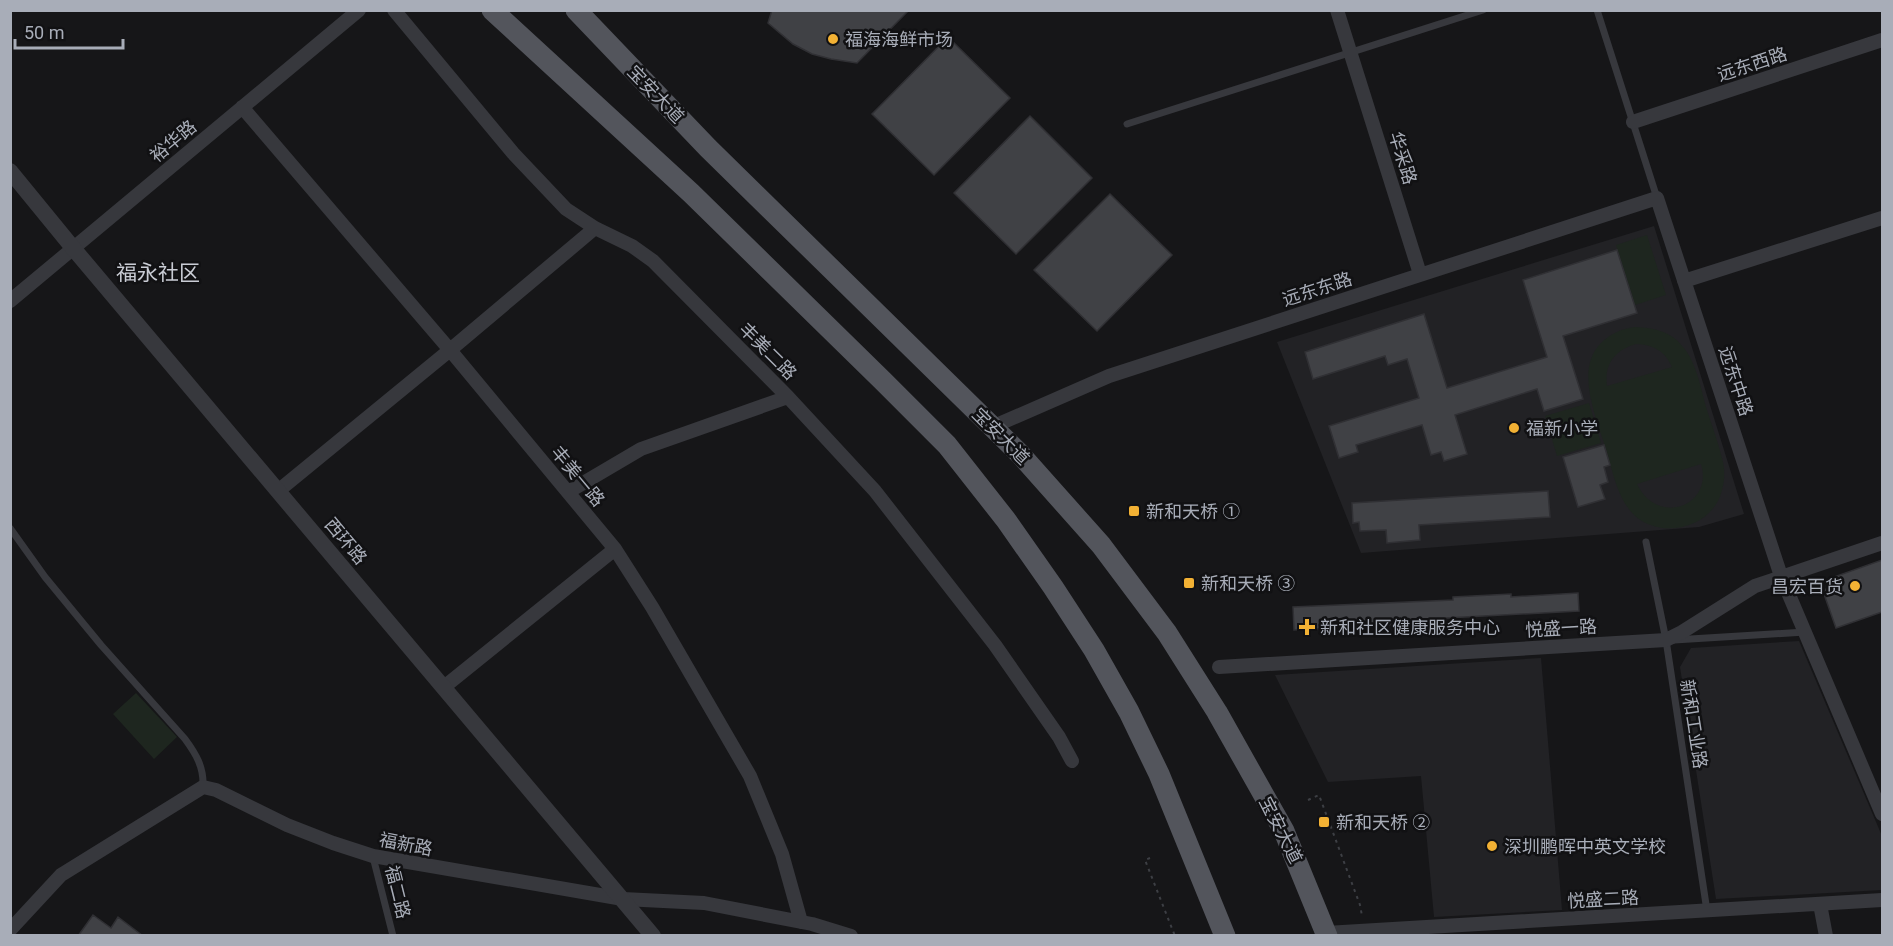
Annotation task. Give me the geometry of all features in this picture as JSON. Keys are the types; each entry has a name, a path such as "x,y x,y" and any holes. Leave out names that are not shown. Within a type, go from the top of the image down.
{"main road":[{"path":"492,10 691,193 883,381 947,446 998,510 1053,586 1094,650 1129,712 1159,774 1223,934"},
{"name":"宝安大道","path":"576,10 708,148 1020,454 1101,545 1167,633 1217,712 1284,831 1326,934"}],"street":[{"name":"裕华路","path":"10,301 359,10"},
{"name":"丰美二路","path":"394,10 513,153 566,209 595,228 632,246 653,261 788,397 875,491 988,636 1059,737 1072,761"},
{"name":"华采路","path":"1337,10 1420,274"},
{"name":"远东西路","path":"1633,122 1882,40"},
{"name":"丰美一路","path":"242,107 450,350 615,549 652,607 750,776 782,854 801,922"},
{"name":"西环路","path":"10,171 653,936"},
{"name":"远东东路","path":"992,427 1108,376 1657,198"},
{"name":"远东中路","path":"1657,198 1781,576 1882,814"},
{"path":"1684,281 1882,218"},
{"path":"278,491 595,228"},
{"path":"568,492 641,449 788,397"},
{"name":"悦盛一路","path":"1220,666 1666,640 1755,586 1882,543"},
{"path":"444,687 615,549"},
{"path":"10,930 61,875 203,787"},
{"name":"福新路","path":"203,787 216,790 286,825 373,856 623,899 704,903 801,922 851,936"},
{"name":"悦盛二路","path":"1326,934 1882,900"},
{"path":"1820,904 1826,936"}],"lane":[{"path":"1127,124 1483,10"},
{"path":"1597,10 1657,198"},
{"path":"10,528 45,577 101,645 197,755 204,773 203,787"},
{"name":"新和工业路","path":"1646,542 1666,640 1707,911"},
{"path":"1666,640 1805,632"},
{"name":"福二路","path":"373,856 393,936"}],"path":[{"path":"1308,800 1319,795 1360,905 1362,919"},
{"path":"1150,858 1145,860 1175,936"}],"shaded area":[{"name":"福新小学","path":"1654,226 1744,514 1699,527 1361,553 1277,342"},
{"path":"1647,235 1666,295 1635,305 1616,245"},
{"path":"1635,327 1662,331 1673,337 1688,353 1698,377 1724,466 1722,490 1717,503 1709,513 1686,526 1658,527 1645,523 1628,508 1616,484 1591,401 1589,369 1593,355 1602,342 1617,332","holes":["1636,344 1658,350 1672,367 1607,386 1607,371 1612,359 1622,350","1701,464 1703,479 1699,491 1692,500 1681,506 1669,508 1657,505 1646,497 1637,484"]},
{"path":"1589,403 1601,443 1557,456 1545,416"},
{"path":"1799,641 1882,836 1882,890 1716,899 1680,667 1691,648"},
{"name":"深圳鹏晖中英文学校","path":"1541,658 1562,910 1434,917 1421,776 1328,782 1275,675"},
{"path":"136,693 177,737 154,759 113,714"}],"building":[{"name":"福海海鲜市场","path":"772,10 909,10 857,63 812,54 793,44 768,23"},
{"path":"948,37 1010,98 934,175 872,114"},
{"path":"1030,116 1092,178 1016,254 954,193"},
{"path":"1110,194 1172,255 1097,331 1034,270"},
{"path":"1617,250 1637,313 1563,336 1583,399 1544,411 1537,389 1455,415 1467,454 1444,461 1441,452 1431,455 1422,425 1356,445 1358,452 1339,458 1329,426 1419,398 1407,359 1388,365 1385,356 1313,379 1305,352 1424,314 1447,388 1547,357 1523,280"},
{"path":"1604,445 1610,465 1604,467 1608,482 1600,485 1605,499 1578,507 1563,457"},
{"path":"1548,491 1550,517 1419,525 1420,540 1387,543 1386,530 1360,531 1359,522 1353,523 1352,503"},
{"name":"昌宏百货","path":"1882,560 1882,612 1836,628 1824,594 1831,578"},
{"path":"1578,593 1579,611 1446,618 1446,622 1294,630 1293,607 1453,600 1453,597 1511,594 1511,597"},
{"path":"93,915 111,928 118,917 143,936 78,936"}],"place":[{"name":"福海海鲜市场","path":"833,39"},
{"name":"福新小学","path":"1514,428"},
{"name":"新和天桥 ①","path":"1134,511"},
{"name":"新和天桥 ③","path":"1189,583"},
{"name":"昌宏百货","path":"1855,586"},
{"name":"新和社区健康服务中心","path":"1307,627"},
{"name":"新和天桥 ②","path":"1324,822"},
{"name":"深圳鹏晖中英文学校","path":"1492,846"}],"district":[{"name":"福永社区","path":"158,273"}]}
